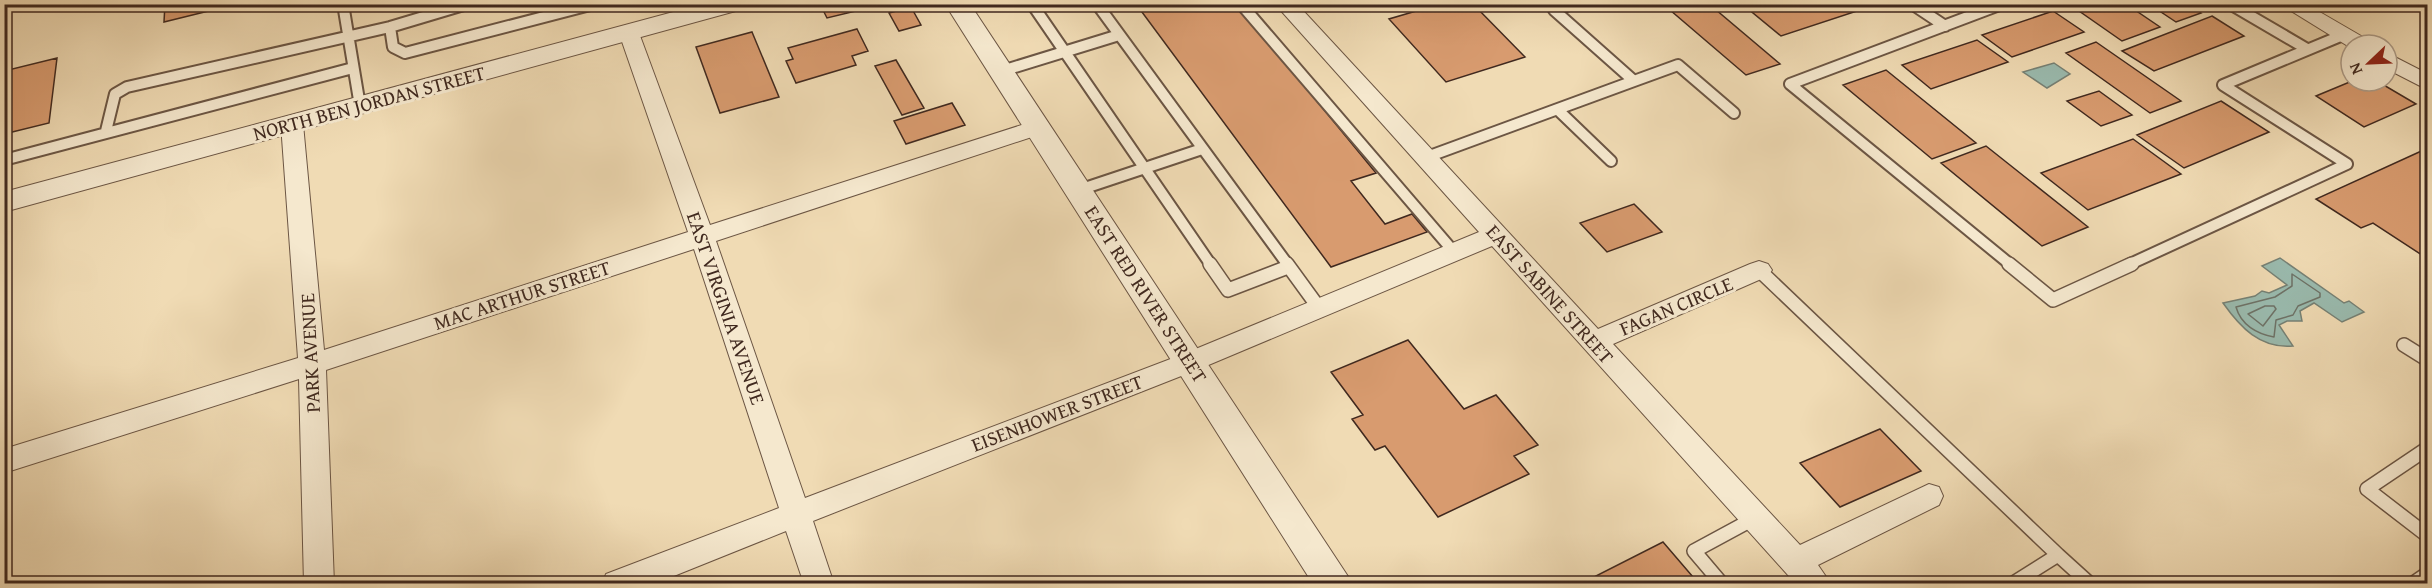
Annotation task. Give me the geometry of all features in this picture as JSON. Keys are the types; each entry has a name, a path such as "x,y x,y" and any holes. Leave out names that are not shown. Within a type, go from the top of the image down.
{"street":[{"name":"EAST RED RIVER STREET","path":"957,4 1334,584"},
{"name":"EAST SABINE STREET","path":"1285,4 1816,584"},
{"path":"2290,4 2340,33"},
{"name":"NORTH BEN JORDAN STREET","path":"4,202 729,5"},
{"name":"EAST VIRGINIA AVENUE","path":"629,33 702,236 819,584"},
{"path":"2399,67 2427,83"},
{"name":"PARK AVENUE","path":"292,124 312,364 319,584"},
{"name":"MAC ARTHUR STREET","path":"4,461 312,364 1039,127"},
{"name":"EISENHOWER STREET","path":"617,584 1190,362 1495,234"},
{"name":"FAGAN CIRCLE","path":"1593,342 1759,270"},
{"path":"1795,561 1929,496"}],"lane":[{"path":"343,4 360,106"},
{"path":"106,131 115,94 127,87 390,27 467,4"},
{"path":"390,27 393,46 405,53 594,4"},
{"path":"1032,4 1228,290 1288,267"},
{"path":"1097,4 1319,308"},
{"path":"1241,4 1454,252"},
{"path":"1572,4 1554,10 1635,81"},
{"path":"1912,4 1944,26"},
{"path":"2002,4 1791,84 2053,300 2347,164 2223,85 2339,37"},
{"path":"2230,4 2307,49"},
{"path":"1002,71 1119,35"},
{"path":"1427,157 1678,65 1734,112"},
{"path":"4,160 106,131 353,68"},
{"path":"1558,110 1611,161"},
{"path":"1079,190 1202,149"},
{"path":"1759,270 2090,584"},
{"path":"2404,345 2427,360"},
{"path":"2427,448 2367,489 2427,536"},
{"path":"1722,584 1694,552 1755,518"},
{"path":"2012,584 2058,555"},
{"path":"2412,584 2427,573"}],"water":[{"path":"2054,63 2070,74 2047,88 2023,72"},
{"path":"2280,258 2344,303 2349,301 2364,312 2342,322 2314,303 2300,311 2302,321 2287,321 2279,325 2293,346 2271,344 2252,335 2223,303 2255,296 2262,291 2269,293 2287,285 2262,266"}],"building":[{"path":"165,4 237,4 164,22"},
{"path":"834,4 857,4 860,10 827,18 822,8"},
{"path":"1136,4 1200,4 1205,10 1237,4 1376,173 1351,181 1385,224 1412,214 1427,232 1331,267"},
{"path":"1440,4 1473,4 1525,57 1446,82 1389,19"},
{"path":"1663,4 1709,4 1780,64 1746,75"},
{"path":"1760,4 1848,4 1857,11 1781,36 1747,8"},
{"path":"2069,4 2126,4 2160,27 2122,41"},
{"path":"2149,4 2188,4 2201,13 2176,22"},
{"path":"911,7 921,25 899,31 889,13"},
{"path":"2053,11 2084,32 2012,57 1982,35"},
{"path":"2212,16 2244,36 2154,71 2122,51"},
{"path":"857,29 868,51 852,56 856,65 796,83 786,61 793,59 788,48"},
{"path":"752,32 779,97 720,113 696,47"},
{"path":"1977,40 2008,62 1931,89 1902,65"},
{"path":"2096,42 2181,101 2150,113 2066,53"},
{"path":"57,58 49,123 4,134 4,71"},
{"path":"896,60 924,108 902,115 875,66"},
{"path":"1886,70 1976,143 1932,159 1843,85"},
{"path":"2339,86 2339,93 2397,93 2416,104 2364,127 2316,96"},
{"path":"2099,91 2132,115 2101,126 2067,101"},
{"path":"2221,101 2269,132 2184,168 2137,135"},
{"path":"952,103 965,125 906,144 894,121"},
{"path":"2133,139 2181,174 2088,210 2041,173"},
{"path":"1986,146 2088,227 2042,246 1941,163"},
{"path":"2428,148 2428,259 2373,223 2361,228 2316,199"},
{"path":"1634,204 1662,232 1607,252 1580,223"},
{"path":"1408,340 1464,409 1496,395 1538,445 1514,456 1529,474 1438,517 1385,446 1375,450 1352,419 1363,415 1331,372"},
{"path":"1880,429 1921,471 1840,507 1800,463"},
{"path":"1663,542 1699,584 1588,584 1586,581"}]}
